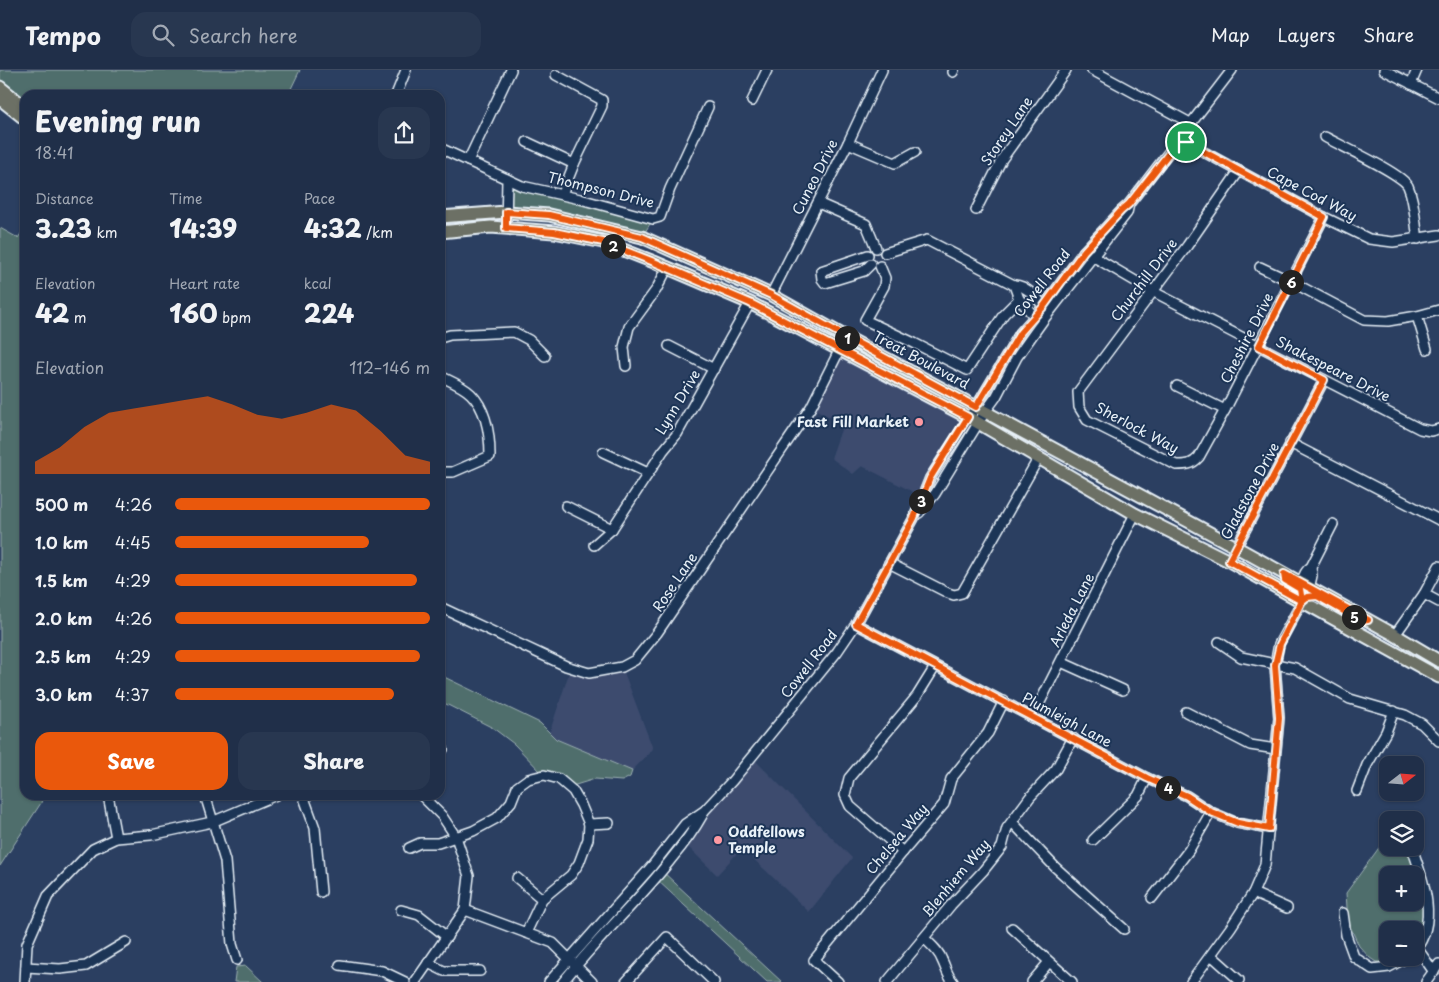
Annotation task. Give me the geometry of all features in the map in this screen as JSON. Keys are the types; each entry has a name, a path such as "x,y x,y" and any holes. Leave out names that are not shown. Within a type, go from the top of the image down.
{"main road":[{"path":"0,88 20,103"},
{"path":"0,99 20,115"},
{"name":"Treat Boulevard","path":"445,217 506,212 549,215 642,237 771,295 1236,547 1439,661"},
{"name":"Treat Boulevard","path":"445,232 491,227 554,232 603,242 750,303 973,420 1135,514 1229,561 1439,676"},
{"path":"1413,662 1439,681"}],"street":[{"path":"398,90 406,70"},
{"path":"468,161 510,70"},
{"path":"752,101 767,70"},
{"name":"Cuneo Drive","path":"771,295 848,143 882,70"},
{"name":"Storey Lane","path":"976,210 1002,159 1066,70"},
{"path":"1092,70 1192,124"},
{"name":"Cowell Road","path":"549,982 652,866 685,824 704,811 732,780 815,681 856,624 914,518 935,494 1020,333 1044,306 1084,251 1129,204 1232,70"},
{"path":"1384,70 1439,98"},
{"path":"1411,84 1417,70"},
{"path":"556,75 602,100 602,106 562,194"},
{"name":"Thompson Drive","path":"445,150 522,186 562,194 653,219 660,217 670,189 708,107"},
{"path":"1325,137 1395,174 1407,184 1412,198 1418,239"},
{"name":"Cape Cod Way","path":"1180,139 1324,217 1369,239 1393,242 1439,235"},
{"path":"527,142 574,164"},
{"path":"848,143 895,163 915,152"},
{"name":"Churchill Drive","path":"1079,407 1078,392 1154,292 1239,171"},
{"path":"506,228 507,179"},
{"path":"818,203 866,224 876,248"},
{"name":"Cowell Road","path":"980,409 996,397 1017,357 1044,319 1128,213 1129,204"},
{"name":"Cheshire Drive","path":"1188,465 1199,457 1225,410 1324,217"},
{"path":"885,253 927,240 1014,285 1018,284 1026,288 1044,306 1044,319 1034,316 1019,299 1014,285"},
{"path":"873,262 864,271 825,284 822,279 821,271 873,262 885,262 885,253 882,249 876,248 871,250 873,262 885,278 884,286 866,320 967,370 1004,314 1019,299"},
{"name":"Shakespeare Drive","path":"1084,251 1154,292 1420,429 1431,431 1439,429"},
{"path":"1260,267 1364,320 1388,321 1439,310"},
{"path":"626,366 624,347 629,328 656,290 668,268"},
{"name":"Lynn Drive","path":"594,545 612,529 663,451 677,434 750,303"},
{"path":"1417,316 1427,349"},
{"path":"445,336 514,332 529,340 545,356"},
{"name":"Rose Lane","path":"445,609 566,666 589,673 622,667 635,660 658,632 811,407 846,337"},
{"name":"Lynn Drive","path":"669,346 714,369"},
{"path":"445,379 469,392 480,404 490,442 490,456 453,472 445,472"},
{"name":"Gladstone Drive","path":"1229,561 1324,380"},
{"path":"1177,386 1225,410"},
{"name":"Sherlock Way","path":"1079,407 1087,420 1176,465 1188,465"},
{"path":"1290,443 1439,520"},
{"path":"604,452 648,473"},
{"path":"889,563 948,593 954,595 962,594 1038,459"},
{"path":"566,506 612,529"},
{"name":"Arleda Lane","path":"1032,718 1135,514"},
{"path":"1305,587 1312,571 1311,567 1333,524"},
{"path":"1395,635 1424,594 1439,566"},
{"path":"1284,574 1285,580 1300,589 1302,601"},
{"path":"1424,594 1439,602"},
{"path":"1191,982 1253,893 1265,865 1279,718 1275,665 1280,644 1302,601 1307,597 1317,596 1361,621 1368,620"},
{"name":"Plumleigh Lane","path":"856,624 934,667 1004,701 1032,718 1147,778 1187,796 1211,812 1238,823 1269,829"},
{"path":"1219,642 1241,657 1295,668 1350,699 1394,711 1422,724 1439,740"},
{"path":"1061,662 1124,690"},
{"path":"903,852 850,806 845,795 849,778 918,696 934,667"},
{"name":"Chelsea Way","path":"838,982 814,960 944,804 951,779 988,732 1004,701"},
{"path":"1357,791 1367,765 1386,732 1394,711"},
{"path":"1186,712 1250,745 1276,749"},
{"name":"Blenhiem Way","path":"886,982 1002,847 1007,828 1030,797 1056,770 1073,738"},
{"path":"409,848 420,843 438,843 456,837 473,831 497,818 511,802 518,787 528,779 544,775 559,779 573,791 581,805 589,824 588,839 580,863 571,875 542,900 526,933"},
{"path":"1093,840 1138,796 1147,778"},
{"path":"109,800 116,838"},
{"path":"206,800 225,861 232,944 237,960"},
{"path":"26,982 27,944 48,896 93,849 116,838 151,835 212,822 264,800"},
{"path":"305,800 315,828 321,892"},
{"path":"415,982 465,910 469,876 456,837 442,816 426,800"},
{"name":"Cowell Road","path":"564,982 656,879 694,830 704,811"},
{"path":"1152,898 1189,850 1211,812"},
{"path":"1012,822 1056,867 1124,929"},
{"path":"589,824 609,823"},
{"path":"1415,856 1428,891 1428,908 1424,936"},
{"path":"517,878 542,900"},
{"path":"1253,893 1287,908"},
{"path":"401,910 419,915 447,937"},
{"path":"465,910 554,944 592,982"},
{"path":"1342,913 1346,935 1354,957 1372,969 1391,966"},
{"path":"1012,928 1072,982"},
{"path":"626,982 667,937 714,982"},
{"path":"924,938 942,960 952,982"},
{"path":"26,967 60,969 86,966 126,942"},
{"path":"1211,955 1240,980"},
{"path":"1424,956 1437,968 1426,982"},
{"path":"1032,982 1049,962"},
{"path":"428,963 444,971 480,971"},
{"path":"340,965 382,971 405,982"}],"shaded area":[{"path":"840,350 968,417 923,497 862,466 853,474 831,458 843,424 811,407"},
{"path":"571,667 589,673 622,667 653,749 632,771 556,739 549,734"},
{"path":"752,757 852,858 809,912 742,848 717,875 684,843"}],"green space":[{"path":"0,70 300,70 290,90 20,90 20,103 0,87"},
{"path":"507,179 653,219 642,237 506,212"},
{"path":"0,228 18,238 20,235 20,800 42,800 0,866"},
{"path":"445,677 540,723 556,739 632,771 630,777 622,781 595,779 569,787 544,775 514,744 493,728 445,704"},
{"path":"1379,848 1379,856 1411,856 1414,866 1379,866 1379,911 1423,911 1424,921 1379,921 1379,962 1376,962 1359,946 1348,922 1346,893"},
{"path":"662,871 782,982 767,982 656,879"},
{"path":"246,966 263,982 234,982 236,967"}],"place":[{"name":"Fast Fill Market","path":"919,422"},
{"name":"Oddfellows Temple","path":"718,840"}],"route":[{"path":"1186,142 1180,139 1129,204 1084,251 1044,306 1020,333 976,407 771,295 642,237 549,215 506,212 506,228 554,232 603,242 620,248 750,303 968,417 930,478 914,518 856,624 934,667 1004,701 1032,718 1147,778 1187,796 1211,812 1238,823 1269,829 1279,718 1275,665 1280,644 1302,601 1300,589 1285,580 1284,574 1368,620 1363,622 1317,596 1310,596 1302,601 1229,561 1324,380 1259,346 1324,217 1186,142"}]}
